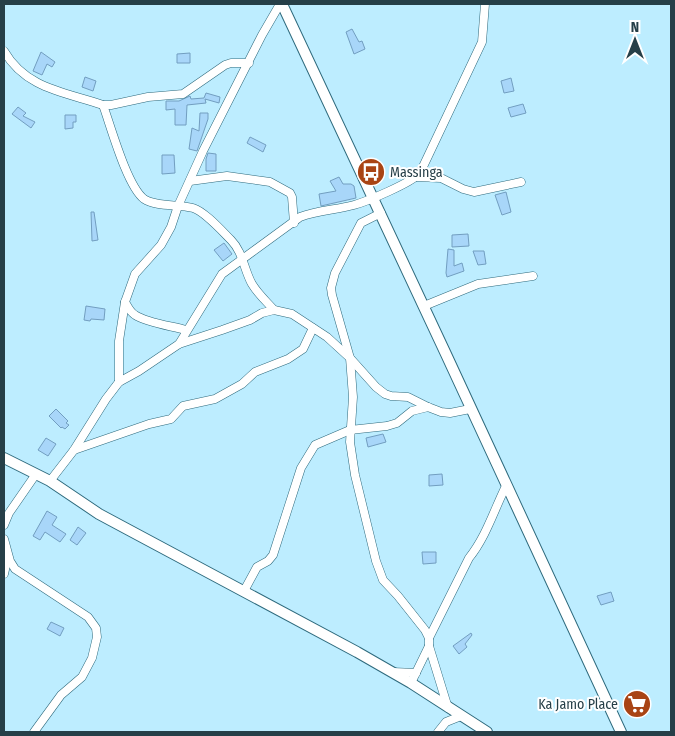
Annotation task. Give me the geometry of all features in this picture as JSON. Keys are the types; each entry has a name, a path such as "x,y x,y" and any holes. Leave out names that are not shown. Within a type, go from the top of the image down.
{"street":[{"path":"118,382 119,341 125,302 135,274 162,245 203,151 262,35 281,4"},
{"path":"281,4 374,196 470,409 621,732"},
{"path":"416,177 423,168 482,42 485,4"},
{"path":"4,51 11,63 43,87 103,105 184,94 225,65 230,63 249,63"},
{"path":"103,105 126,170 139,194 151,202 192,207 198,210 233,242 244,260 252,284 274,310"},
{"path":"190,182 227,176 270,182 292,197 294,223"},
{"path":"179,344 222,274 244,260 300,217 312,212 354,205 416,177 441,178 463,189 474,192 521,182"},
{"path":"381,213 361,223 335,273 331,288 350,358 353,396 350,430 355,475 382,580 398,596 425,630 448,708"},
{"path":"424,306 478,284 533,276"},
{"path":"125,302 129,310 143,319 186,330"},
{"path":"50,481 74,450 118,382 179,344 274,310 292,314 327,337 385,394 408,396 428,407 450,413 470,409"},
{"path":"74,450 149,424 170,419 183,406 215,399 242,384 255,372 288,359 303,349 314,328"},
{"path":"244,591 257,567 273,555 301,468 315,445 350,430 386,426 402,420 417,409 428,407"},
{"path":"4,458 50,481 99,514 411,683 487,732"},
{"path":"4,525 9,513 36,474"},
{"path":"411,683 469,558 487,527 506,486"},
{"path":"4,539 15,569 88,617 96,628 97,637 92,658 82,677 61,695 34,732"},
{"path":"4,574 8,554"},
{"path":"391,672 416,673"},
{"path":"438,732 446,722 461,716"}],"building":[{"path":"352,29 359,42 362,41 365,49 354,54 346,32"},
{"path":"41,52 55,62 52,67 47,64 42,75 33,71"},
{"path":"190,53 190,63 177,63 177,54"},
{"path":"85,77 96,81 93,91 82,87"},
{"path":"511,78 514,91 504,93 501,81"},
{"path":"206,93 220,97 219,103 205,99 206,103 187,105 186,125 175,125 175,109 166,110 166,101 179,101 190,96 191,99 204,98"},
{"path":"523,104 526,113 511,117 508,108"},
{"path":"18,107 26,113 23,116 35,122 31,128 12,114"},
{"path":"200,113 208,113 208,119 197,151 189,149 192,128 199,131"},
{"path":"65,115 76,115 76,122 73,122 73,128 65,129"},
{"path":"250,137 266,145 263,152 247,143"},
{"path":"208,153 216,154 216,171 206,171"},
{"path":"162,155 174,155 175,173 162,174"},
{"path":"339,177 343,184 354,186 356,198 321,206 319,194 336,191 330,181"},
{"path":"506,192 511,212 502,215 495,195"},
{"path":"91,212 94,212 98,240 92,241"},
{"path":"468,234 469,246 452,247 452,235"},
{"path":"224,243 232,254 223,261 214,250"},
{"path":"448,249 454,250 454,266 462,263 464,271 447,277 446,273"},
{"path":"473,251 484,251 486,264 478,265"},
{"path":"86,306 105,309 104,320 84,320"},
{"path":"56,409 68,421 66,423 69,425 65,429 61,428 49,416"},
{"path":"383,434 386,442 368,447 366,438"},
{"path":"46,438 56,444 48,456 38,450"},
{"path":"442,474 443,485 429,486 429,475"},
{"path":"47,511 57,517 52,525 66,534 60,542 45,532 40,540 33,536"},
{"path":"78,527 86,533 77,545 70,540"},
{"path":"422,552 436,552 436,563 423,564"},
{"path":"611,592 614,601 601,605 597,596"},
{"path":"51,622 64,628 60,636 47,629"},
{"path":"471,633 472,635 465,644 467,647 459,654 453,646"}],"place":[{"name":"Massinga","path":"371,172"},
{"name":"Ka Jamo Place","path":"637,704"}]}
